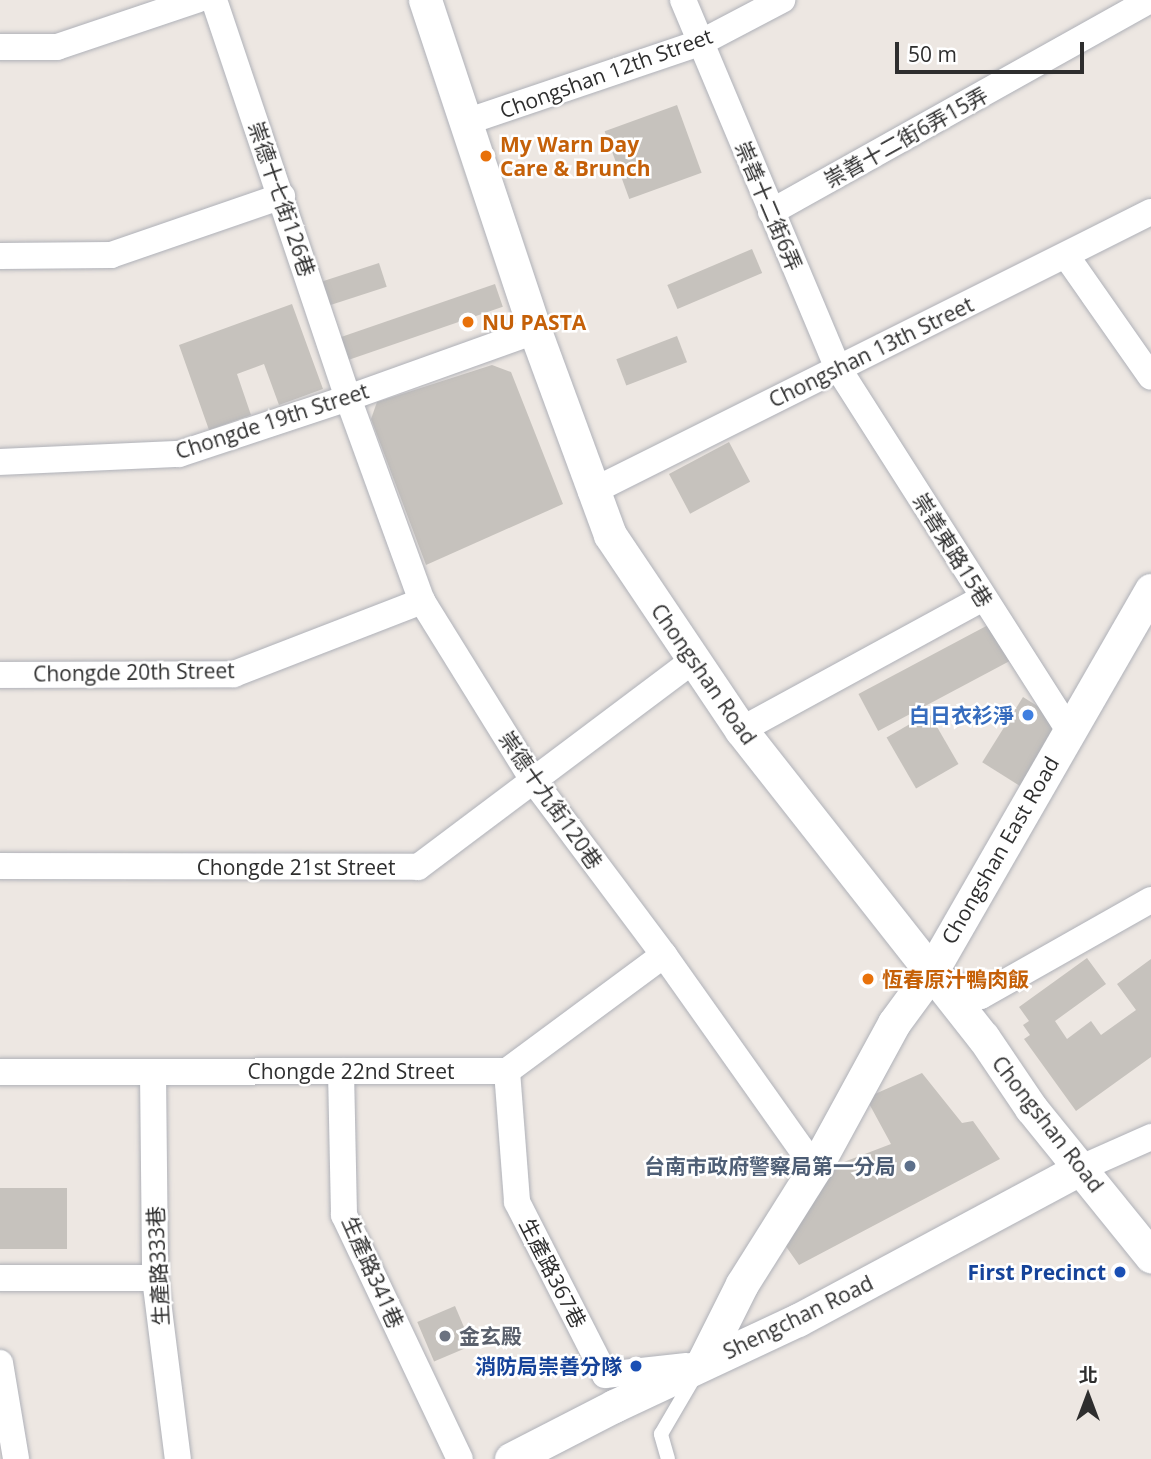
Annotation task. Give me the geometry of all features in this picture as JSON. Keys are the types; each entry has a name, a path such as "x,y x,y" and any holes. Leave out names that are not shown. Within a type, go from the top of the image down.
{"street":[{"path":"0,47 57,47 197,0"},
{"name":"崇德十七街126巷","path":"214,0 348,398"},
{"name":"Chongshan Road","path":"425,0 535,331 591,492 610,536 692,662 741,730 930,974 983,1037 1031,1108 1151,1256"},
{"name":"崇善十二街6弄","path":"684,0 838,368"},
{"name":"Chongshan 12th Street","path":"466,122 700,43 782,0"},
{"name":"崇善十二街6弄15弄","path":"771,212 1150,0"},
{"path":"0,256 111,255 282,196"},
{"name":"Chongshan 13th Street","path":"591,492 1067,257 1151,212"},
{"path":"1067,257 1151,377"},
{"name":"Chongde 19th Street","path":"0,462 179,454 348,398 535,331"},
{"name":"崇善東路15巷","path":"838,368 1069,730"},
{"name":"崇德十九街120巷","path":"348,398 422,601 533,780 664,955 815,1168"},
{"name":"Chongshan East Road","path":"702,1364 742,1284 815,1168 894,1023 930,974 1151,590"},
{"path":"741,730 983,598"},
{"name":"Chongde 20th Street","path":"0,675 234,674 422,601"},
{"name":"Chongde 21st Street","path":"0,866 418,867 692,662"},
{"path":"930,974 981,996 1151,900"},
{"path":"507,1070 664,955"},
{"name":"Chongde 22nd Street","path":"0,1072 507,1070"},
{"name":"生產路367巷","path":"507,1070 517,1202 605,1375 702,1364"},
{"name":"生產路341巷","path":"341,1071 344,1215 460,1459"},
{"name":"生產路333巷","path":"153,1072 155,1278 178,1459"},
{"path":"1081,1168 1151,1137"},
{"name":"Shengchan Road","path":"511,1459 702,1364 798,1320 1081,1168"},
{"path":"0,1278 155,1278"},
{"path":"0,1363 16,1459"}],"lane":[{"path":"668,1459 661,1434 702,1364"}],"building":[{"path":"677,105 702,173 629,199 605,131"},
{"path":"752,249 762,273 677,309 667,285"},
{"path":"379,263 387,287 318,309 311,285"},
{"path":"495,284 503,307 337,364 330,341"},
{"path":"292,304 323,389 279,405 264,364 237,374 251,415 209,430 179,345"},
{"path":"677,336 687,362 626,385 616,359"},
{"path":"492,365 511,372 563,504 426,565 371,419 377,402"},
{"path":"729,442 750,482 690,514 669,474"},
{"path":"990,624 1010,661 878,731 858,694"},
{"path":"1023,697 1062,721 1021,787 982,762"},
{"path":"929,713 958,764 916,789 887,738"},
{"path":"1087,958 1106,984 1055,1021 1067,1039 1091,1021 1101,1035 1136,1010 1117,984 1151,959 1151,1057 1076,1111 1024,1039 1030,1035 1023,1025 1029,1021 1019,1007"},
{"name":"台南市政府警察局第一分局","path":"922,1073 962,1123 973,1121 1000,1159 799,1265 778,1235 803,1220 797,1207 815,1173 891,1144 866,1098"},
{"path":"0,1188 67,1188 67,1249 0,1249"},
{"name":"金玄殿","path":"455,1306 472,1346 434,1362 417,1322"}],"place":[{"name":"My Warn Day Care & Brunch","path":"486,156"},
{"name":"NU PASTA","path":"468,322"},
{"name":"白日衣衫淨","path":"1028,715"},
{"name":"恆春原汁鴨肉飯","path":"868,979"},
{"name":"台南市政府警察局第一分局","path":"910,1166"},
{"name":"First Precinct","path":"1120,1272"},
{"name":"金玄殿","path":"445,1336"},
{"name":"消防局崇善分隊","path":"636,1366"}]}
